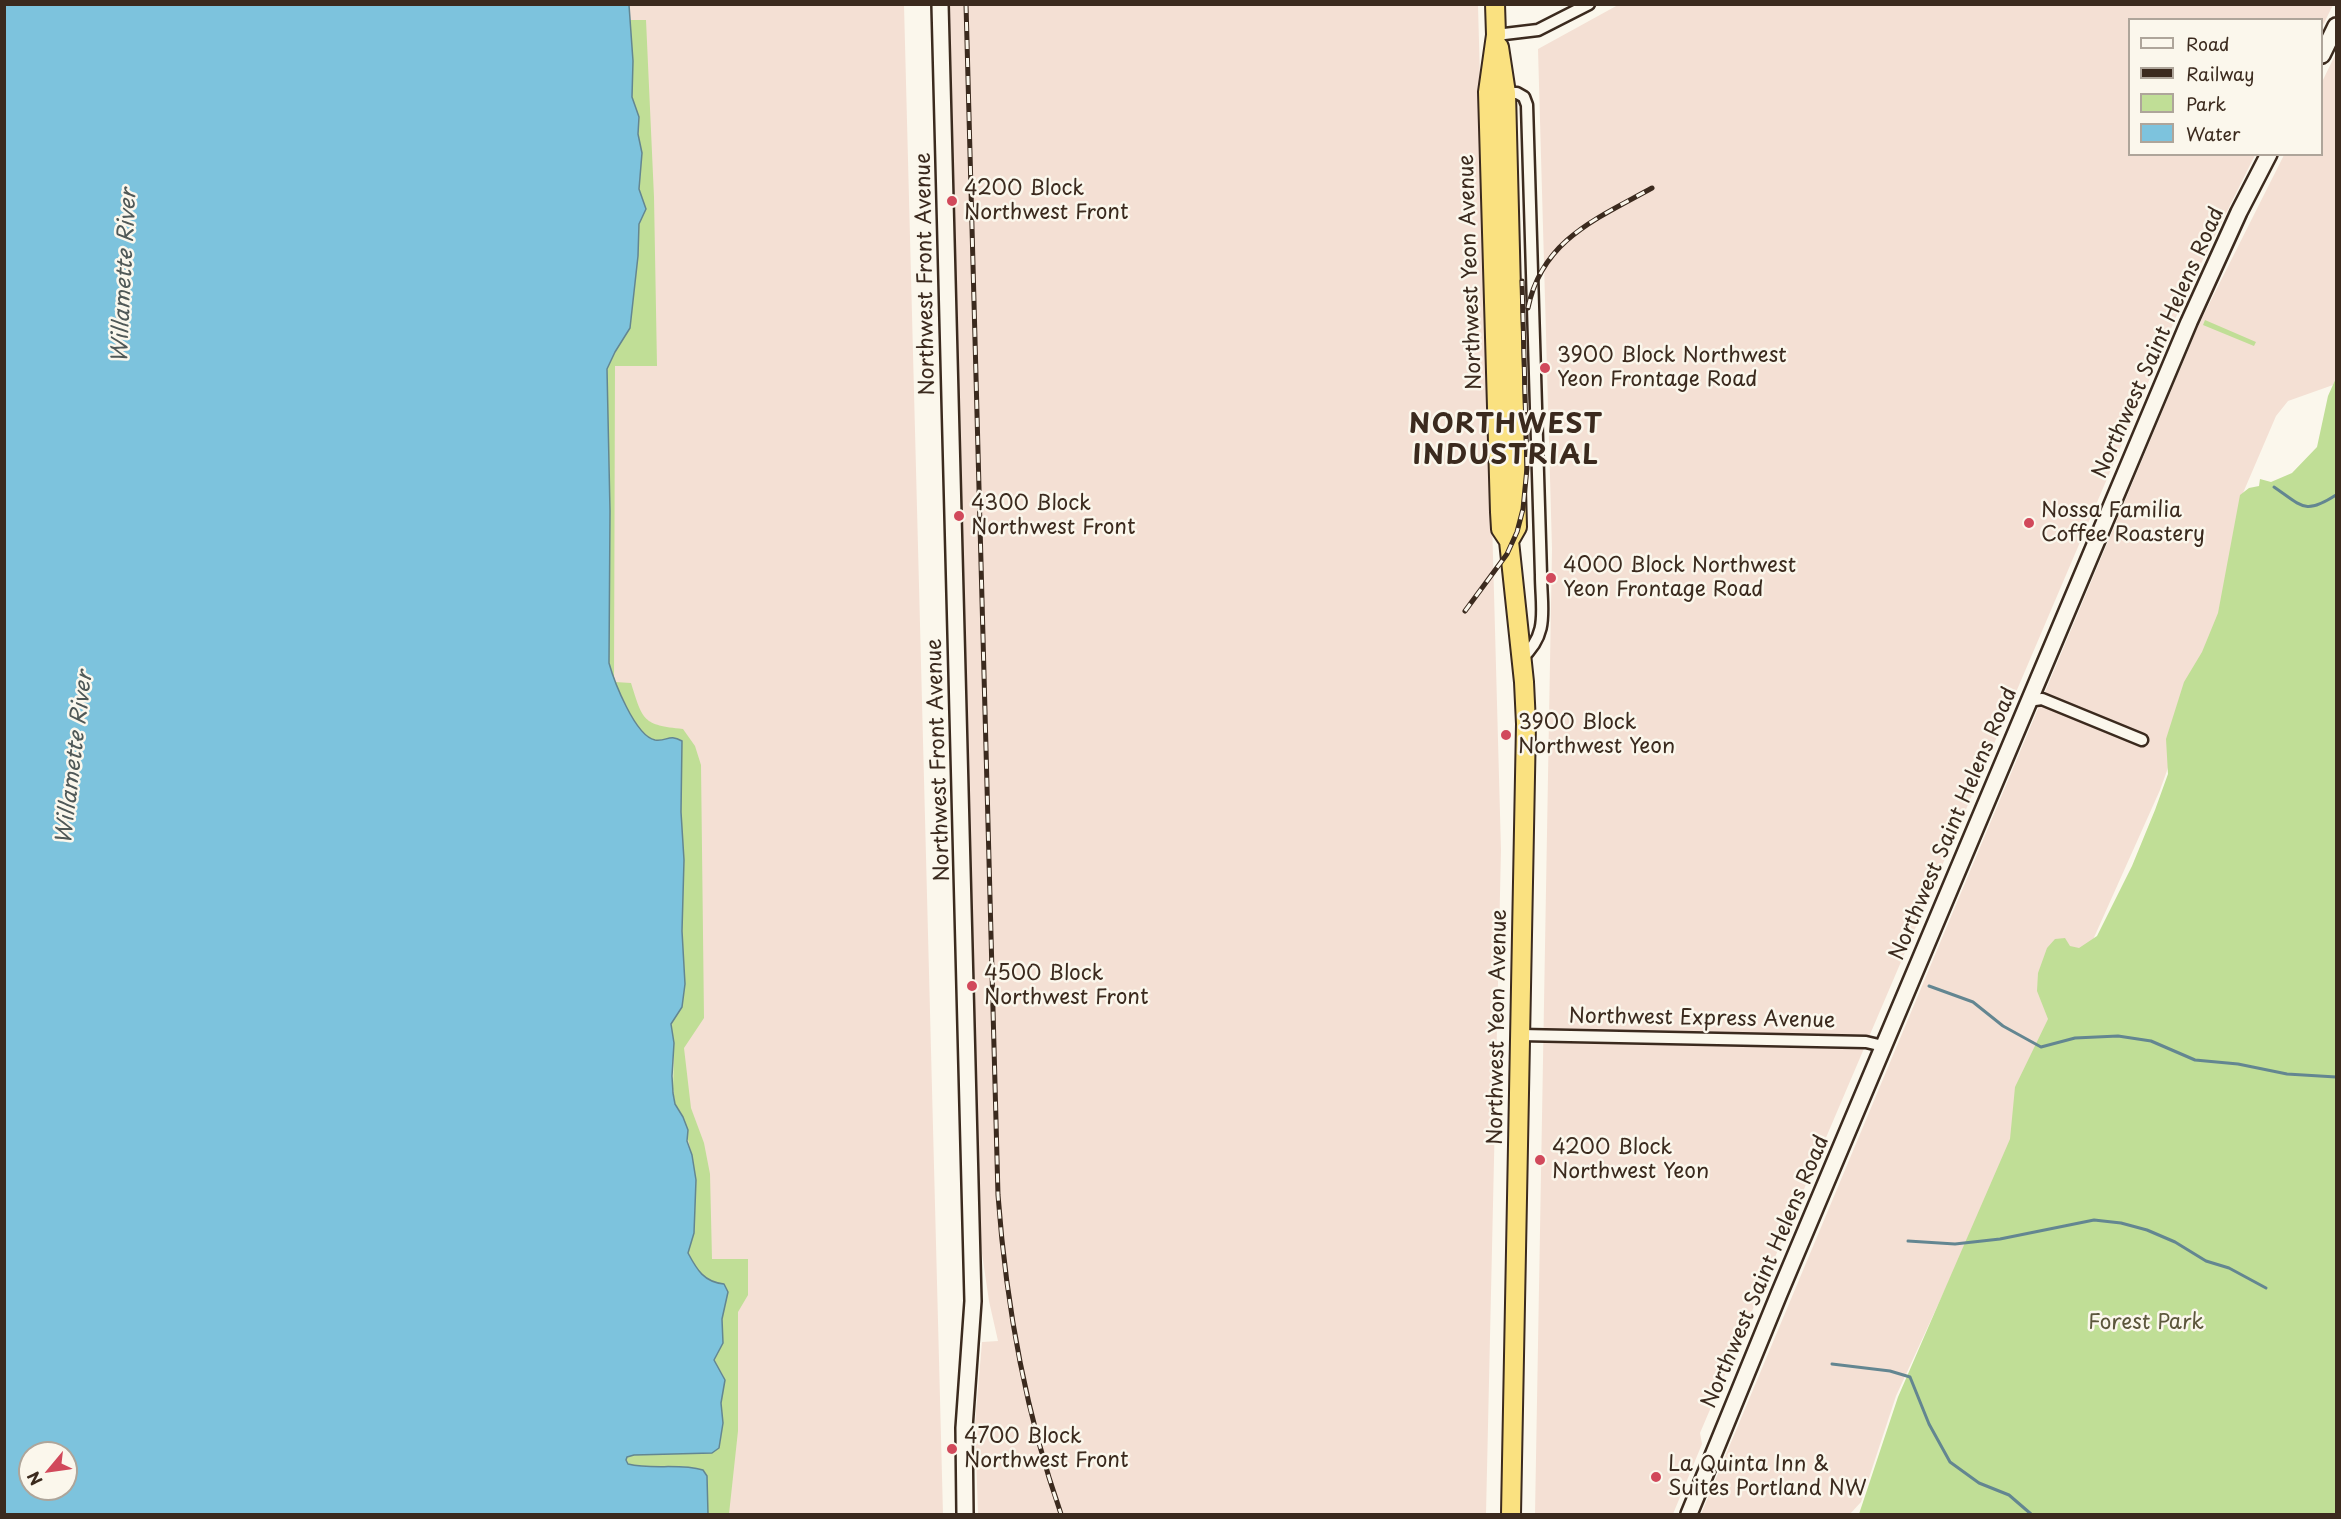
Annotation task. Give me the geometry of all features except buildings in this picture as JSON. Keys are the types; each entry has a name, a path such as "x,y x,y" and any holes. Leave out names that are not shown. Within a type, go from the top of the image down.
{"highway":[{"name":"Northwest Yeon Avenue","path":"1495,4 1496,35 1488,92 1500,512 1501,530 1509,541 1526,724 1511,1515"},
{"name":"Northwest Yeon Avenue","path":"1496,35 1506,93 1517,527 1509,541"}],"main road":[{"name":"Northwest Front Avenue","path":"940,4 973,1300 963,1428 965,1515"},
{"path":"2323,53 2337,26"},
{"name":"Northwest Saint Helens Road","path":"1689,1515 1754,1353 2189,322 2239,212 2268,156"}],"street":[{"path":"1496,35 1538,30 1589,4"},
{"path":"1506,93 1517,93 1524,97 1527,105 1541,575 1542,629 1533,648 1521,659"},
{"path":"2028,701 2042,699 2142,740"},
{"name":"Northwest Express Avenue","path":"1521,1035 1857,1041 1883,1046"}],"shaded area":[{"path":"586,5 904,5 943,1514 708,1514 715,1283 608,722 613,678 609,663"},
{"path":"946,5 1478,5 1501,850 1486,1514 978,1514 975,1424 982,1342 998,1341 989,1301 979,1233"},
{"path":"1618,5 2333,5 2323,25 2323,18 2128,18 2128,156 2255,156 2185,296 1700,1433 1702,1444 1673,1514 1535,1514 1552,549 1538,49"},
{"path":"2336,53 2336,378 2333,385 2288,401 2276,416 2243,493 2223,615 2160,790 2092,942 1996,1179 1896,1396 1861,1502 1850,1514 1701,1514 2199,324 2283,156 2323,156 2323,80"}],"green space":[{"path":"630,20 646,20 654,197 657,366 615,366 614,681 608,648 610,485 606,378 607,368 630,327 639,224 646,209 639,189 642,153 638,134 639,117 632,97"},
{"path":"2205,320 2256,342 2254,346 2203,325"},
{"name":"Forest Park","path":"2336,378 2336,1514 1859,1514 1898,1397 2010,1139 2015,1087 2048,1019 2037,991 2038,973 2047,948 2055,939 2065,938 2070,946 2079,948 2097,936 2132,866 2168,774 2166,739 2184,682 2202,652 2218,613 2240,495 2249,488 2259,486 2260,479 2271,482 2292,473 2317,447 2328,396"},
{"path":"615,682 631,683 642,713 652,723 683,729 695,746 701,765 704,1018 684,1048 691,1108 704,1143 710,1174 712,1259 748,1259 748,1295 738,1312 738,1431 729,1514 708,1514 707,1477 703,1470 685,1467 637,1466 628,1464 626,1457 712,1453 720,1442 723,1423 721,1403 724,1377 714,1360 723,1343 722,1319 727,1296 724,1284 706,1278 688,1253 694,1233 696,1180 692,1155 681,1113 675,1104 673,1089 674,1043 671,1024 682,1007 685,984 682,931 684,860 681,812 682,741 674,738 655,740 642,732"}],"water":[{"name":"Willamette River","path":"5,4 629,5 633,61 632,97 639,117 638,134 642,153 639,189 646,209 639,224 630,328 607,369 610,511 609,663 626,707 640,729 655,740 674,738 682,741 681,812 684,860 682,931 685,984 682,1007 671,1024 674,1043 673,1093 675,1104 688,1130 687,1141 696,1180 694,1233 688,1253 706,1278 724,1284 728,1292 722,1319 723,1343 714,1360 725,1380 721,1403 723,1423 719,1448 712,1453 634,1455 627,1457 626,1460 628,1464 637,1466 685,1467 703,1470 707,1476 708,1514 5,1514"}],"waterway":[{"path":"2274,487 2298,504 2310,507 2336,495"},
{"path":"1929,986 1973,1002 2003,1026 2041,1047 2075,1038 2118,1036 2151,1041 2195,1060 2238,1064 2287,1074 2336,1077"},
{"path":"1908,1241 1955,1244 2000,1239 2094,1220 2121,1223 2147,1230 2175,1242 2206,1261 2229,1268 2266,1288"},
{"path":"1832,1364 1890,1371 1910,1377 1929,1424 1950,1462 1979,1483 2009,1495 2031,1514"}],"railway":[{"path":"966,4 998,1195 1006,1276 1019,1357 1037,1436 1061,1514"},
{"path":"1528,308 1535,285 1545,265 1559,248 1592,222 1652,188"},
{"path":"1465,611 1507,554 1517,532 1523,509 1527,468 1522,281"}],"place":[{"name":"4200 Block Northwest Front","path":"952,201"},
{"name":"3900 Block Northwest Yeon Frontage Road","path":"1545,368"},
{"name":"4300 Block Northwest Front","path":"959,516"},
{"name":"Nossa Familia Coffee Roastery","path":"2029,523"},
{"name":"4000 Block Northwest Yeon Frontage Road","path":"1551,578"},
{"name":"3900 Block Northwest Yeon","path":"1506,735"},
{"name":"4500 Block Northwest Front","path":"972,986"},
{"name":"4200 Block Northwest Yeon","path":"1540,1160"},
{"name":"4700 Block Northwest Front","path":"952,1449"},
{"name":"La Quinta Inn & Suites Portland NW","path":"1656,1477"}],"district":[{"name":"NORTHWEST INDUSTRIAL","path":"1506,442"}]}
